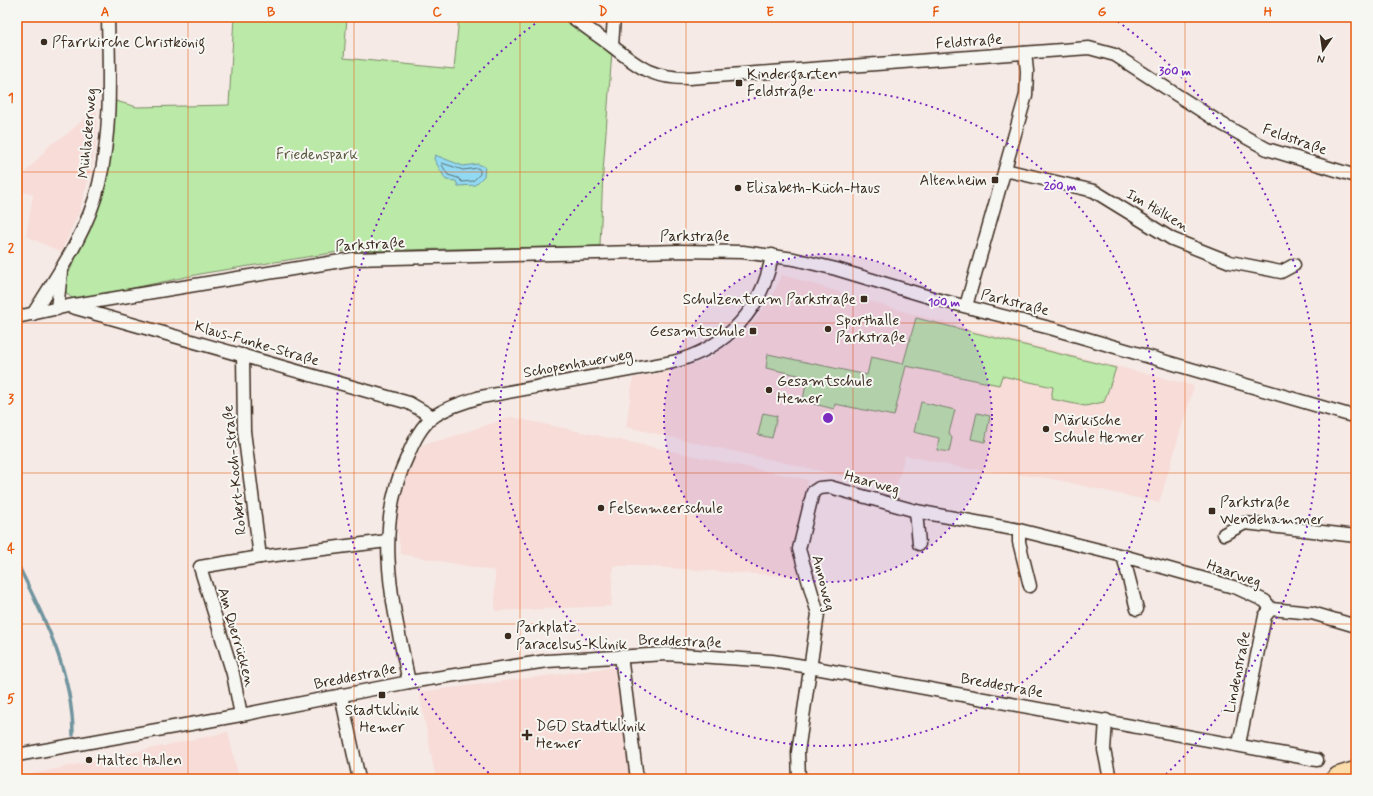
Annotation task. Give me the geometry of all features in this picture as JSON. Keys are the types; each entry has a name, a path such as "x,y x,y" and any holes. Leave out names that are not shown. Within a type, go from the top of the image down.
{"main road":[{"path":"1333,779 1337,775 1356,770"}],"street":[{"name":"Mühlackerweg","path":"33,314 61,269 83,228 99,185 107,124 108,17"},
{"name":"Feldstraße","path":"572,17 640,68 657,75 672,78 689,78 1089,48 1116,55 1222,124 1267,149 1356,176"},
{"path":"612,46 614,17"},
{"path":"966,306 1026,95 1026,53"},
{"name":"Im Hölken","path":"1005,170 1094,191 1172,239 1230,262 1281,272 1294,264"},
{"name":"Parkstraße","path":"17,317 353,259 680,251 743,252 772,255 836,269 1050,328 1356,417"},
{"name":"Schopenhauerweg","path":"433,417 457,404 481,397 673,362 692,357 710,348 723,339 740,323 751,308 766,277 772,255"},
{"name":"Mühlackerweg","path":"61,269 63,308"},
{"name":"Klaus-Funke-Straße","path":"63,308 243,355 409,403 433,417"},
{"name":"Robert-Koch-Straße","path":"243,355 244,431 260,557"},
{"path":"409,682 389,574 387,541 390,513 400,472 420,432 433,417"},
{"name":"Haarweg","path":"818,488 830,488 916,510 1019,530 1123,556 1237,588 1265,601 1271,609"},
{"name":"Annoweg","path":"799,779 798,752 818,614 799,549 810,500 813,492 818,488"},
{"path":"916,510 919,544"},
{"path":"1224,534 1245,523 1356,536"},
{"path":"1019,530 1019,542 1030,586"},
{"path":"260,557 387,541"},
{"path":"1123,556 1137,610"},
{"name":"Am Querrücken","path":"240,715 233,674 200,567 260,557"},
{"path":"1271,609 1312,613 1356,626"},
{"name":"Lindenstraße","path":"1239,744 1265,616 1271,609"},
{"name":"Breddestraße","path":"17,755 240,715 409,682 539,662 666,654 772,661 810,667 1239,744 1317,760"},
{"path":"621,656 637,779"},
{"path":"341,695 359,779"},
{"path":"1106,720 1104,750 1110,779"}],"shaded area":[{"path":"97,107 96,146 89,178 79,212 61,252 26,236 33,194 17,191 17,182 51,144 66,135"},
{"path":"782,275 923,317 1194,386 1159,503 1048,478 962,468 905,455 896,488 626,427 633,378 675,370 707,360 748,330 773,294"},
{"name":"Felsenmeerschule","path":"511,417 808,480 794,545 800,577 639,566 613,566 611,606 495,611 495,571 401,554 396,521 402,493 412,462 424,444 442,440"},
{"name":"DGD Stadtklinik Hemer","path":"616,667 634,779 436,779 419,692"},
{"path":"228,732 239,779 28,779 28,775"}],"green space":[{"name":"Friedenspark","path":"234,17 347,17 344,58 454,69 459,17 529,17 564,19 612,52 603,172 600,246 345,251 205,273 76,300 69,296 66,292 64,284 105,190 112,100 137,107 229,105"},
{"path":"916,318 1116,368 1104,402 1085,406 1051,399 1053,387 1002,376 999,385 906,366 894,416 835,404 834,409 803,401 807,377 766,368 768,354 867,375 871,357 903,364"},
{"path":"921,402 955,410 949,433 952,438 949,452 937,450 939,438 914,432"},
{"path":"763,413 777,416 772,438 758,435"},
{"path":"977,413 990,416 985,442 971,439"}],"water":[{"path":"435,155 463,166 478,164 485,167 484,176 475,185 458,186 456,181 446,180 434,159"}],"waterway":[{"path":"17,563 47,625 55,646 68,690 72,712 73,735"}],"place":[{"name":"Pfarrkirche Christkönig","path":"44,42"},
{"name":"Kindergarten Feldstraße","path":"739,83"},
{"name":"Altenheim","path":"995,180"},
{"name":"Elisabeth-Küch-Haus","path":"738,188"},
{"name":"Schulzentrum Parkstraße","path":"864,299"},
{"name":"Sporthalle Parkstraße","path":"828,329"},
{"name":"Gesamtschule","path":"753,331"},
{"name":"Gesamtschule Hemer","path":"769,390"},
{"name":"Märkische Schule Hemer","path":"1046,429"},
{"name":"Felsenmeerschule","path":"601,508"},
{"name":"Parkstraße Wendehammer","path":"1212,511"},
{"name":"Parkplatz Paracelsus-Klinik","path":"508,636"},
{"name":"Stadtklinik Hemer","path":"382,695"},
{"name":"DGD Stadtklinik Hemer","path":"527,735"},
{"name":"Haltec Hallen","path":"89,760"}]}
